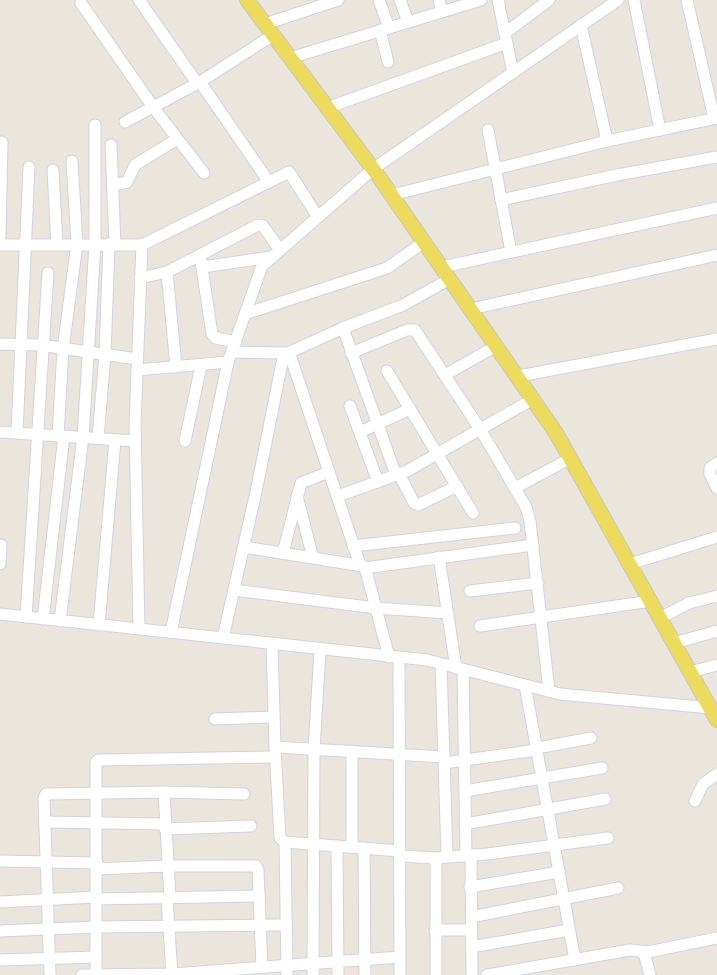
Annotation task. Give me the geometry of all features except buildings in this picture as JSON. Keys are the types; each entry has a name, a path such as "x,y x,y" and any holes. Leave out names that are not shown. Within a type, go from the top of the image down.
{"main road":[{"path":"247,0 392,195 496,346 519,376 556,433 714,714"}],"street":[{"path":"139,0 199,82 268,182"},
{"path":"125,122 199,82 269,30 338,0"},
{"path":"378,0 384,29 388,62"},
{"path":"400,0 408,22"},
{"path":"439,0 442,12"},
{"path":"290,58 479,0"},
{"path":"498,0 513,73"},
{"path":"327,108 506,38 549,0"},
{"path":"171,632 232,352 262,266 373,169 618,0"},
{"path":"634,0 660,130"},
{"path":"392,195 607,141 716,118 687,0"},
{"path":"81,3 153,107 204,173"},
{"path":"581,25 607,141"},
{"path":"60,621 83,437 87,352 95,244 95,125"},
{"path":"488,130 511,252"},
{"path":"113,185 127,182 135,165 177,139"},
{"path":"0,237 2,142"},
{"path":"98,438 112,244 113,185 111,146"},
{"path":"501,200 617,175 717,157"},
{"path":"43,619 61,436 63,349 77,244 72,160"},
{"path":"17,433 29,167"},
{"path":"53,170 57,244"},
{"path":"0,245 142,245 289,172 318,217"},
{"path":"442,267 717,208"},
{"path":"140,278 167,272 260,224 276,253"},
{"path":"245,314 387,268 424,242"},
{"path":"139,628 135,441 142,245"},
{"path":"202,267 276,253"},
{"path":"200,255 212,334 232,352"},
{"path":"471,309 717,255"},
{"path":"167,272 176,368"},
{"path":"26,617 39,434 42,346 48,273"},
{"path":"0,344 42,346 87,352 105,355 137,365 176,368 201,366 232,352 286,353 342,328 403,305 450,279"},
{"path":"342,328 397,475 414,503 418,505 457,486"},
{"path":"351,352 413,329 480,429 529,514 542,616 549,691"},
{"path":"519,376 717,339"},
{"path":"445,375 496,346"},
{"path":"286,353 291,358 338,496 353,546 362,566 394,657 400,754 400,975"},
{"path":"223,638 286,353"},
{"path":"185,441 201,366"},
{"path":"387,371 473,513"},
{"path":"338,496 397,475 533,399"},
{"path":"350,406 378,482"},
{"path":"360,432 410,409"},
{"path":"0,432 135,441"},
{"path":"100,624 115,440"},
{"path":"514,488 570,458"},
{"path":"717,463 710,468 710,474 717,488"},
{"path":"283,553 299,485 303,481 329,472"},
{"path":"297,494 313,558"},
{"path":"353,546 515,528"},
{"path":"630,564 717,538"},
{"path":"0,564 1,545"},
{"path":"244,547 362,566 533,545"},
{"path":"440,557 448,613 460,669 465,824 469,855 472,975"},
{"path":"470,591 538,583"},
{"path":"234,590 376,608 448,613"},
{"path":"660,618 693,601 717,596"},
{"path":"480,626 651,601"},
{"path":"0,614 394,657 441,664 560,694 714,714"},
{"path":"674,643 717,631"},
{"path":"272,644 279,835 285,842 364,848 442,857 608,838"},
{"path":"313,970 314,749 320,650"},
{"path":"436,975 435,930 442,857 444,760 441,664"},
{"path":"690,672 717,665"},
{"path":"525,685 570,930 574,960"},
{"path":"215,719 274,717"},
{"path":"96,975 96,762 101,759 314,749 400,754 464,761 537,749 591,738"},
{"path":"352,751 352,847"},
{"path":"465,791 602,768"},
{"path":"695,802 702,784 717,774"},
{"path":"164,792 172,974"},
{"path":"50,975 44,798 46,794 164,792 244,794"},
{"path":"465,824 605,799"},
{"path":"45,822 165,826 251,826"},
{"path":"285,842 286,970"},
{"path":"337,846 338,975"},
{"path":"364,848 365,975"},
{"path":"0,861 46,862 96,866 254,866 258,870 262,968"},
{"path":"470,887 559,872"},
{"path":"471,918 618,888"},
{"path":"0,902 47,898 259,896"},
{"path":"0,931 96,927 286,925"},
{"path":"435,930 471,930"},
{"path":"471,947 570,930"},
{"path":"487,975 630,950 644,953 717,938"},
{"path":"644,953 650,975"},
{"path":"0,960 96,957"},
{"path":"82,975 172,974 262,968 313,970 338,962 365,959 400,958"}]}
